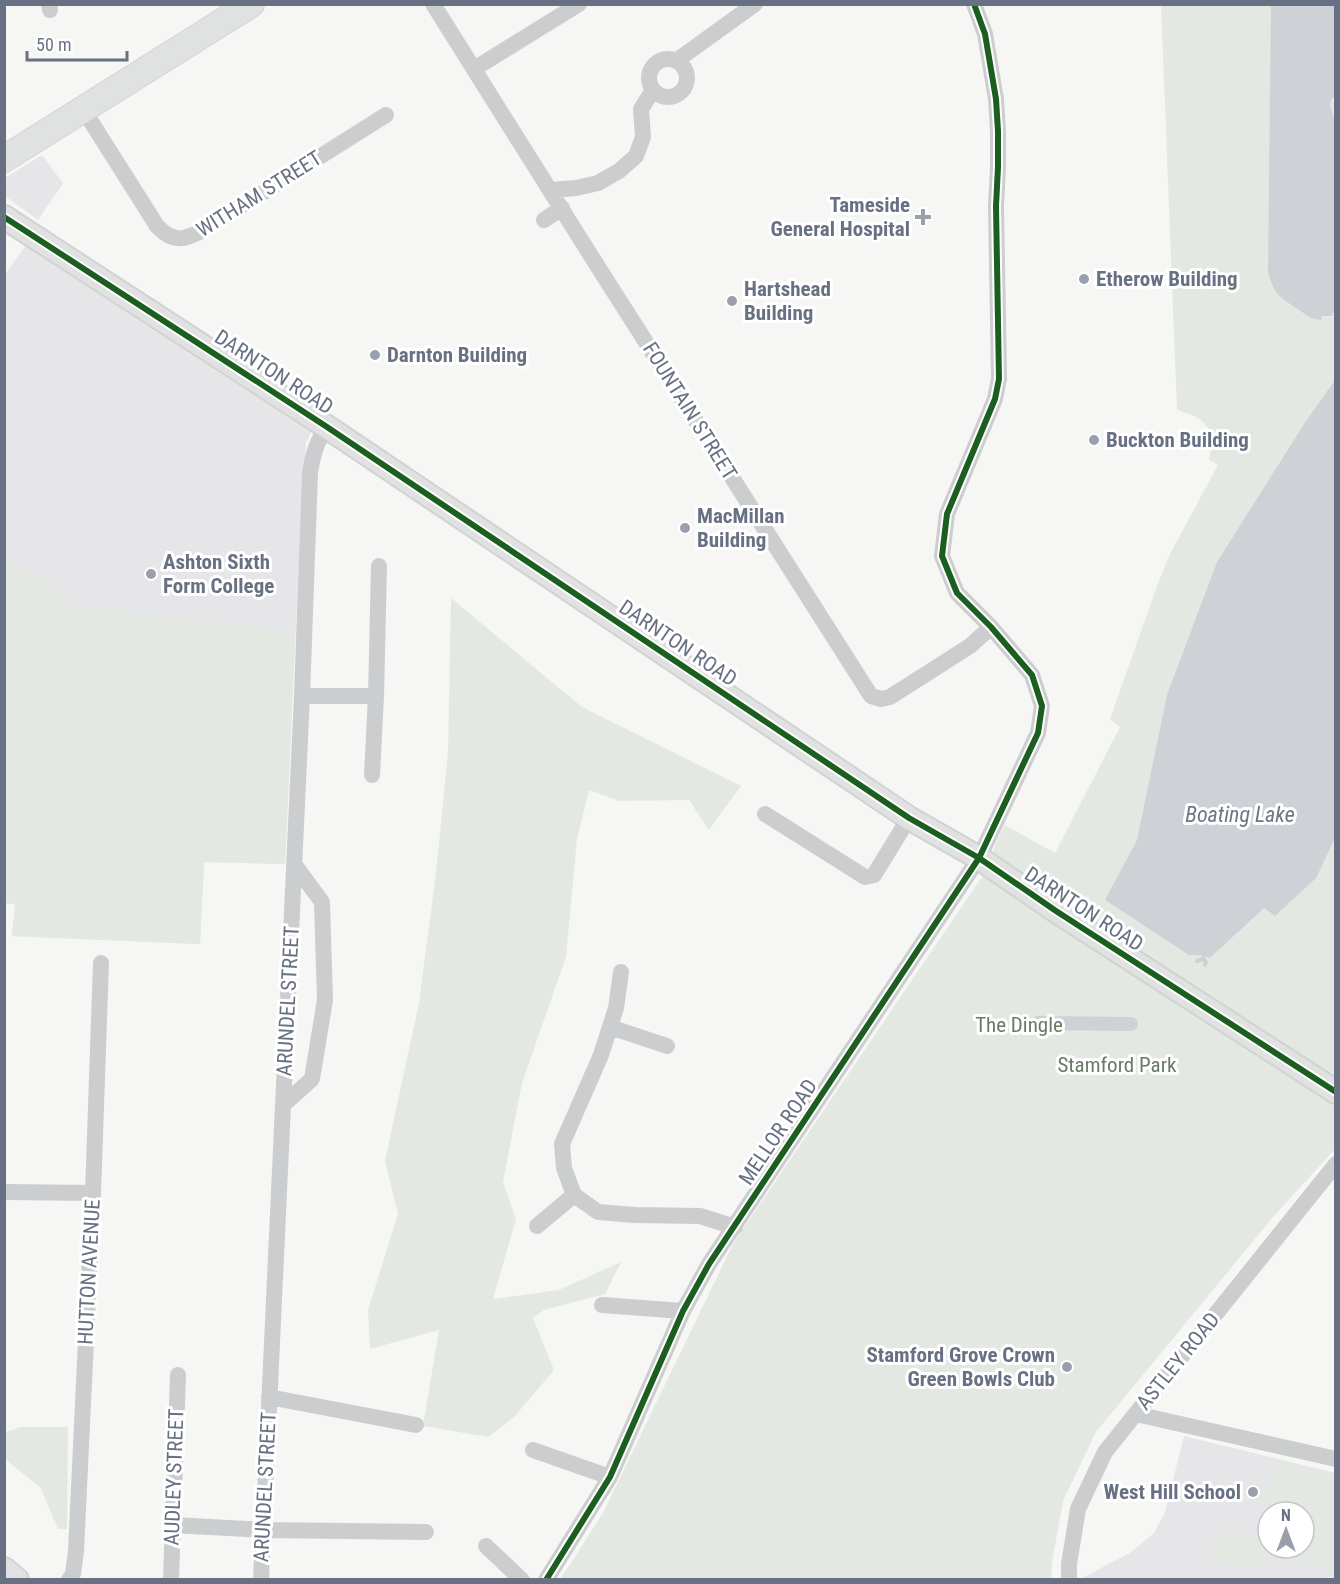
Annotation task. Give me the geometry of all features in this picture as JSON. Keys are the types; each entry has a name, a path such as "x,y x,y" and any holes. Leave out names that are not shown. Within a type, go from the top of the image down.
{"main road":[{"path":"4,159 251,4"}],"street":[{"name":"FOUNTAIN STREET","path":"433,4 871,696 881,699 890,697 970,646 991,627"},
{"path":"474,69 579,4"},
{"path":"676,61 755,4"},
{"path":"974,4 985,34 998,121 996,206 999,379 995,399 947,514 942,556 957,593 991,627"},
{"path":"670,58 676,61 681,64 687,74 685,86 681,92 664,97 653,90 648,78 650,71 658,61 670,58"},
{"path":"551,190 598,183 619,171 636,156 642,137 641,109 653,90"},
{"name":"WITHAM STREET","path":"82,110 157,226 166,235 177,239 188,238 205,229 386,115"},
{"path":"544,220 562,208"},
{"name":"DARNTON ROAD","path":"4,217 327,427 909,818 979,858 1073,922 1335,1092"},
{"name":"ARUNDEL STREET","path":"261,1580 302,696 310,473 313,453 327,427"},
{"path":"372,775 379,566"},
{"name":"MELLOR ROAD","path":"546,1580 610,1477 683,1311 709,1264 979,858 1038,733 1042,706 1032,675 991,627"},
{"path":"302,696 376,696"},
{"path":"765,814 865,877 874,875 909,818"},
{"path":"283,1105 312,1079 325,1000 322,902 294,864"},
{"name":"HUTTON AVENUE","path":"69,1580 73,1574 76,1551 101,963"},
{"path":"621,972 616,1008 601,1054 562,1144 564,1168 574,1195 598,1212 700,1216 735,1227"},
{"path":"610,1027 667,1046"},
{"name":"ASTLEY ROAD","path":"1069,1580 1069,1564 1078,1509 1105,1452 1335,1164"},
{"path":"4,1192 93,1192"},
{"path":"537,1226 574,1195"},
{"path":"602,1305 683,1311"},
{"name":"AUDLEY STREET","path":"171,1580 178,1375"},
{"path":"270,1397 416,1425"},
{"path":"1136,1413 1335,1459"},
{"path":"533,1450 610,1477"},
{"path":"172,1526 263,1530 426,1532"},
{"path":"486,1546 522,1580"},
{"path":"4,1569 17,1580"}],"shaded area":[{"path":"42,155 63,183 38,220 5,196 5,178"},
{"name":"Ashton Sixth Form College","path":"25,246 311,432 306,443 301,516 285,864 204,862 200,944 12,936 15,904 5,903 4,276"},
{"name":"West Hill School","path":"1184,1436 1335,1473 1335,1579 1078,1580 1130,1553 1154,1533 1165,1512"}],"green space":[{"name":"Stamford Park","path":"1161,5 1335,5 1335,1149 1273,1217 1096,1432 1063,1501 1051,1579 559,1580 604,1511 733,1244 988,868 997,840 1005,825 1055,853 1120,727 1110,719 1157,586 1170,554 1218,465 1209,460 1211,440 1207,426 1196,417 1177,410"},
{"path":"5,556 74,606 295,632 285,864 204,862 200,944 12,936 15,904 4,903"},
{"path":"451,598 582,707 741,786 709,830 689,800 619,801 589,790 577,839 566,957 522,1083 503,1182 516,1219 493,1299 559,1290 621,1262 605,1294 544,1310 533,1318 554,1370 515,1416 488,1437 423,1426 439,1330 370,1349 368,1310 398,1214 385,1161 419,1003 436,873 448,752"},
{"path":"20,1427 68,1427 67,1529 58,1529 40,1487 5,1459 5,1433"},
{"path":"1276,1461 1335,1475 1335,1570 1282,1560 1316,1560 1316,1500 1267,1500"},
{"path":"1230,1533 1256,1537 1256,1560 1265,1560 1263,1569 1205,1559 1218,1539"}],"water":[{"path":"1271,5 1335,5 1335,98 1332,98 1330,106 1336,124 1336,313 1332,313 1332,316 1322,316 1321,320 1309,317 1276,292 1268,273"},
{"name":"Boating Lake","path":"1335,380 1335,838 1316,878 1275,916 1264,908 1211,957 1189,955 1105,900 1137,840 1167,695 1217,562 1306,421"}],"waterway":[{"path":"1197,961 1203,959 1204,955"},
{"path":"1203,959 1206,962 1205,965"},
{"path":"1038,1023 1131,1024"}],"cycle path":[{"path":"546,1580 610,1477 683,1311 709,1264 979,858 1038,733 1042,706 1032,675 991,627 957,593 942,556 947,514 995,399 999,379 996,99 985,34 974,4"},
{"path":"4,217 327,427 909,818 979,858 1056,911 1336,1092"}],"place":[{"name":"Tameside General Hospital","path":"923,217"},
{"name":"Etherow Building","path":"1084,279"},
{"name":"Hartshead Building","path":"732,301"},
{"name":"Darnton Building","path":"375,355"},
{"name":"Buckton Building","path":"1094,440"},
{"name":"MacMillan Building","path":"685,528"},
{"name":"Ashton Sixth Form College","path":"151,574"},
{"name":"Stamford Grove Crown Green Bowls Club","path":"1067,1367"},
{"name":"West Hill School","path":"1253,1492"}],"park label":[{"name":"The Dingle","path":"1019,1025"}]}
